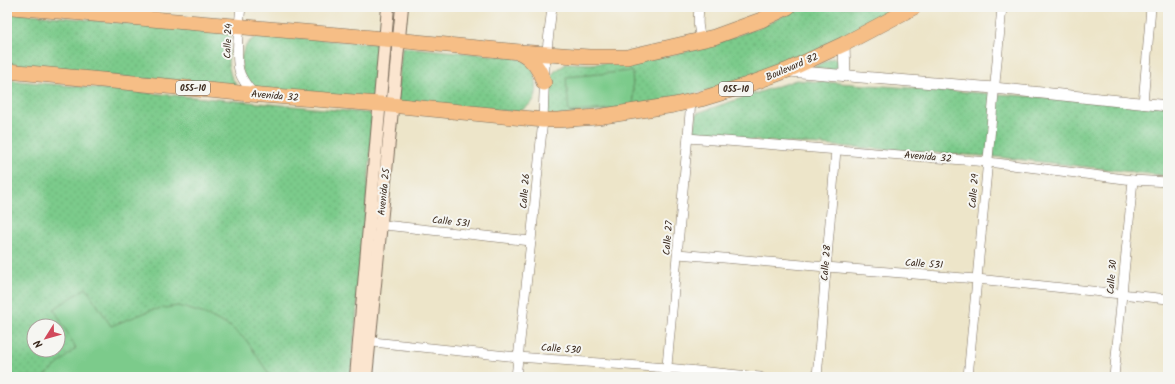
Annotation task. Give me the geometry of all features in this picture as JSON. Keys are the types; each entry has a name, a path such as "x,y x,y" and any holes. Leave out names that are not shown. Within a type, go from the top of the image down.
{"highway":[{"path":"12,7 89,10 239,27 589,57 627,57 714,37 761,20 788,7"},
{"name":"Boulevard 82","path":"543,120 597,117 691,102 744,86 788,70 844,44 914,7"},
{"path":"520,52 527,55 537,65 542,74 544,83"},
{"name":"Avenida 32","path":"7,71 254,94 386,104 543,120"}],"main road":[{"name":"Avenida 25","path":"388,7 392,40"},
{"name":"Avenida 25","path":"356,377 364,341 392,40 402,7"},
{"name":"Avenida 25","path":"364,341 366,377"}],"street":[{"name":"Calle 24","path":"241,7 237,59 239,71 248,87 254,94"},
{"name":"Calle 26","path":"516,377 543,120 546,54 552,7"},
{"path":"699,7 698,24 702,40"},
{"name":"Calle 29","path":"968,377 1002,7"},
{"path":"1143,104 1151,7"},
{"path":"844,44 845,76"},
{"path":"788,70 994,88 1168,106"},
{"name":"Calle 27","path":"667,372 691,102"},
{"name":"Avenida 32","path":"688,138 988,162 1133,180 1168,182"},
{"name":"Calle 28","path":"817,377 836,150"},
{"name":"Calle 30","path":"1114,377 1133,180"},
{"name":"Calle 531","path":"375,224 531,241"},
{"name":"Calle 531","path":"678,254 977,279 1168,299"},
{"name":"Calle 530","path":"364,341 667,372 760,377"}],"green space":[{"path":"800,7 909,7 877,24 741,83 634,108 546,117 549,81 555,71 568,63 591,64 648,59 685,52 731,38 770,23"},
{"path":"7,12 231,33 228,64 231,76 237,86 7,68"},
{"path":"267,35 378,44 375,101 261,90 253,87 244,76 241,58 250,41"},
{"path":"402,47 522,59 529,65 534,73 537,88 535,97 530,104 519,112 396,103"},
{"path":"833,58 837,59 842,65 839,71 811,68"},
{"path":"632,71 634,107 569,112 566,77"},
{"path":"7,80 369,113 374,118 351,377 7,377"},
{"path":"796,80 1168,106 1168,176 997,157 703,137 694,131 697,113"},
{"path":"86,288 111,326 152,310 178,306 205,314 231,327 247,341 267,371 269,377 44,377 76,348 66,330 66,318 59,318 54,309"}]}
